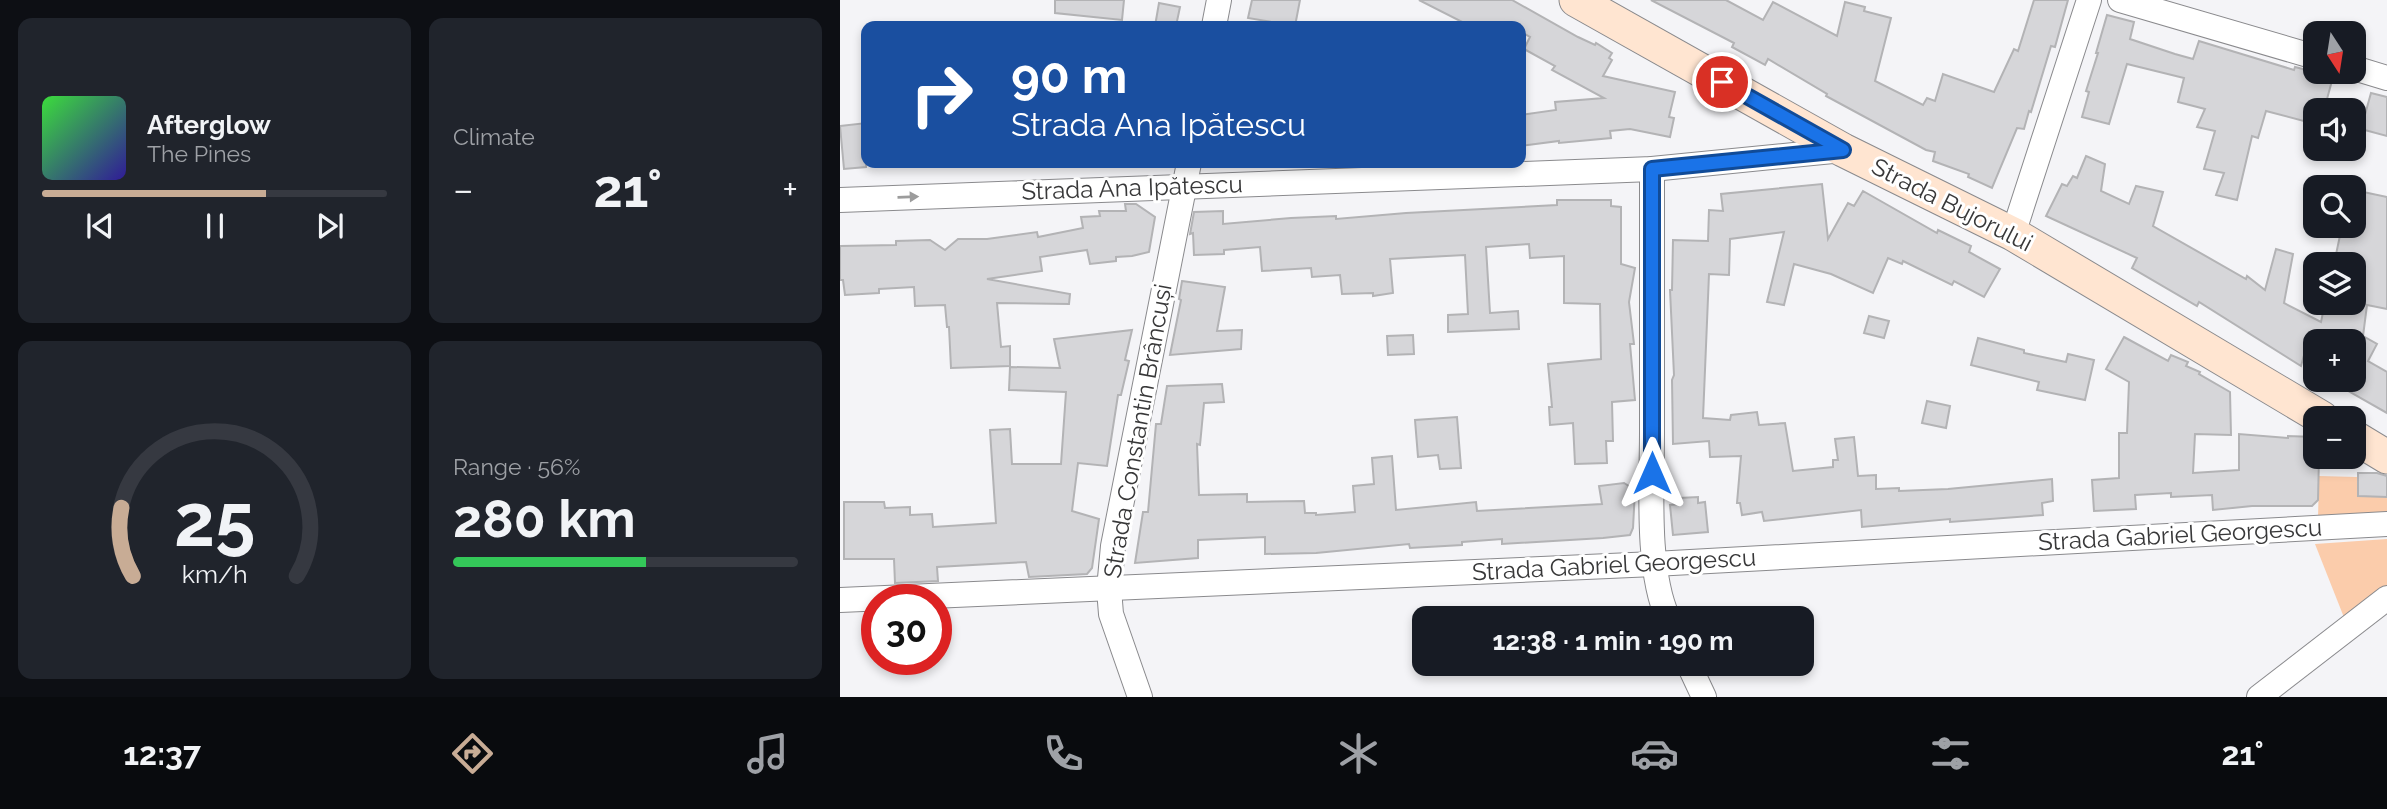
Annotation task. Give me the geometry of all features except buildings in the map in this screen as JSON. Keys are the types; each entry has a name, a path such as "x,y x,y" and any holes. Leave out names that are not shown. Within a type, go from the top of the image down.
{"street":[{"path":"1215,21 1219,0"},
{"name":"Strada Bujorului","path":"1576,0 1843,150 2013,234 2303,407"},
{"path":"2013,234 2089,0"},
{"path":"2120,0 2303,53"},
{"path":"2366,72 2387,78"},
{"name":"Strada Ana Ipătescu","path":"840,200 1186,174 1652,169 1843,150"},
{"path":"1652,169 1654,564 1662,606"},
{"name":"Strada Constantin Brâncuși","path":"1140,697 1111,614 1109,590 1113,546 1186,174"},
{"path":"2366,444 2387,457"},
{"name":"Strada Gabriel Georgescu","path":"840,600 1654,564 2387,524"},
{"path":"2259,697 2387,598"},
{"path":"1694,676 1704,697"}],"shaded area":[{"path":"2319,476 2358,477 2358,496 2387,497 2387,515 2318,519"},
{"path":"2387,539 2387,585 2345,620 2315,544"}],"route":[{"path":"1652,473 1652,169 1843,150 1722,82"}]}
